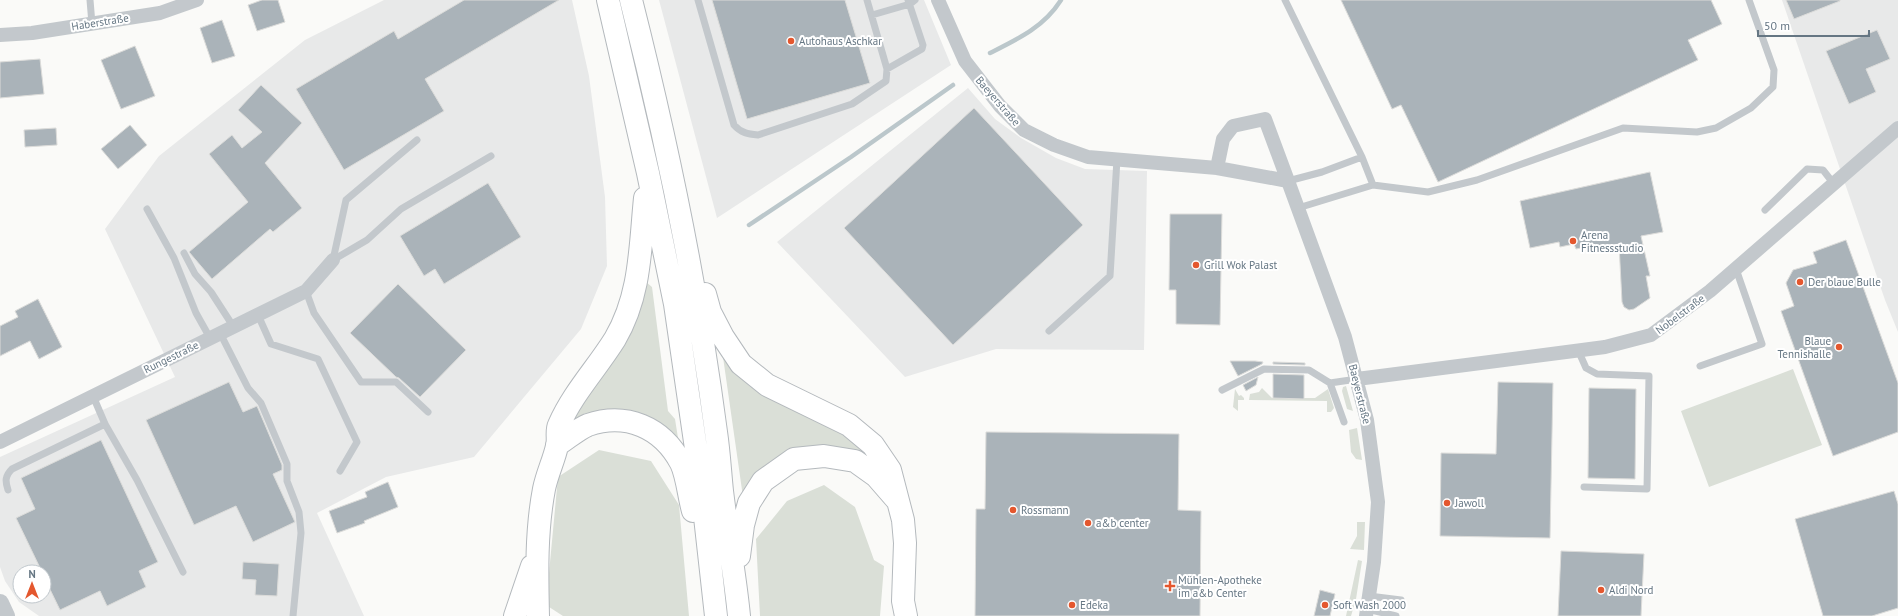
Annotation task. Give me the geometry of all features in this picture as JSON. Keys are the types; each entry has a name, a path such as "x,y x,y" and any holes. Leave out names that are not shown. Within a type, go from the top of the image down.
{"highway":[{"path":"608,0 648,173 675,304 702,490 715,607"},
{"path":"631,0 644,51 677,203 697,308 717,433 722,491 736,580 739,616"},
{"path":"538,616 536,554 544,490 557,445 558,426 576,394 616,337 630,306 637,280 641,254 648,173"},
{"path":"677,203 710,312 723,337 741,364 767,385 849,425 873,445 890,470 899,503 905,543 903,611"},
{"path":"557,445 587,426 614,419 641,424 666,442 681,464 715,607"},
{"path":"736,580 743,525 749,503 763,481 794,459 824,456 854,460 876,476 899,503"},
{"path":"515,616 536,554"}],"street":[{"name":"Haberstraße","path":"0,35 32,33 160,13 197,0"},
{"name":"Baeyerstraße","path":"938,0 965,61 1000,106 1024,130 1054,145 1088,157 1217,168 1288,181"},
{"name":"Baeyerstraße","path":"1217,168 1223,138 1233,126 1265,119 1345,337 1367,420 1378,502 1374,562 1367,607"},
{"name":"Nobelstraße","path":"1356,379 1605,347 1651,335 1710,291 1898,128"},
{"name":"Rungestraße","path":"0,442 306,291 333,260"},
{"path":"0,603 6,616"}],"lane":[{"path":"90,0 92,24"},
{"path":"698,0 734,125 739,130 747,134 758,135 852,104 886,81 887,69 867,0"},
{"path":"1285,0 1362,157 1373,185"},
{"path":"1298,208 1373,185 1428,192 1477,180 1623,128 1697,132 1716,128 1751,108 1773,87 1774,70 1749,0"},
{"path":"872,15 911,1 923,46 922,49 887,69"},
{"path":"333,260 346,200 417,140"},
{"path":"333,260 367,240 401,209 491,156"},
{"path":"1288,181 1322,172 1362,157"},
{"path":"1049,330 1110,276 1117,159"},
{"path":"1765,210 1808,169 1822,170 1834,184"},
{"path":"147,209 174,258 196,313 215,335 248,388 261,403 287,464 287,481 299,512 301,533 293,616"},
{"path":"184,253 195,274 211,292 233,326"},
{"path":"1700,366 1762,344 1736,268"},
{"path":"306,291 314,313 361,382 396,382 428,412"},
{"path":"258,314 271,344 318,359 357,442 340,471"},
{"path":"1578,350 1586,368 1597,374 1649,376 1647,489 1584,487"},
{"path":"1222,390 1264,369 1309,370 1330,383 1344,422"},
{"path":"1330,383 1356,379"},
{"path":"93,396 105,424 137,480 182,572"},
{"path":"8,490 5,481 7,474 12,469 105,424"},
{"path":"1367,607 1401,600"},
{"path":"1367,607 1396,616"}],"shaded area":[{"path":"384,0 572,0 589,76 605,197 607,266 581,329 474,457 386,477 317,513 364,616 39,616 22,604 52,604 52,564 12,564 12,592 5,581 0,567 0,457 175,377 105,229 159,156 305,40"},
{"path":"659,0 924,0 951,65 717,218"},
{"path":"1782,0 1898,0 1898,332 1885,300"},
{"path":"968,88 995,119 1021,138 1056,158 1085,169 1147,171 1144,350 996,349 905,377 777,242"},
{"path":"646,282 652,287 668,411 675,419 678,438 667,431 577,422 572,419"},
{"path":"723,357 741,377 826,421 879,462 827,447 743,497"},
{"path":"1793,369 1822,445 1709,487 1681,411"},
{"path":"1346,386 1353,411 1347,409 1342,391 1343,387"},
{"path":"1262,388 1272,398 1315,398 1328,389 1334,408 1331,412 1327,412 1327,401 1249,400 1250,394 1259,392"},
{"path":"1235,389 1239,396 1241,395 1244,398 1244,400 1238,400 1238,411 1233,407"},
{"path":"1357,428 1362,460 1356,459 1351,452 1349,430"},
{"path":"599,450 651,461 679,505 689,616 563,616 546,605 558,477"},
{"path":"824,485 855,507 874,560 884,566 880,616 760,616 756,539 787,501"},
{"path":"1357,522 1365,522 1364,550 1350,549 1357,536"},
{"path":"1358,560 1362,561 1356,599 1351,616 1346,616"}],"building":[{"path":"262,0 278,0 285,22 257,31 248,5"},
{"path":"464,0 559,0 425,79 444,111 344,170 296,89 394,31 398,39"},
{"name":"Autohaus Aschkar","path":"712,0 845,0 870,83 747,119"},
{"path":"1341,0 1711,0 1722,24 1688,40 1698,60 1438,182 1401,105 1392,109"},
{"path":"1786,0 1840,0 1840,1 1794,19"},
{"path":"222,20 235,56 212,63 200,28"},
{"path":"1877,30 1890,59 1866,69 1876,92 1849,104 1826,51"},
{"path":"135,46 155,96 121,109 101,60"},
{"path":"40,59 44,94 0,98 0,62"},
{"path":"261,85 302,123 265,163 302,208 273,232 270,229 212,279 189,252 248,202 209,154 232,135 242,148 262,132 238,110"},
{"path":"974,108 1083,225 953,345 844,228"},
{"path":"130,125 147,145 118,169 101,149"},
{"path":"56,128 57,145 25,147 24,130"},
{"name":"Arena Fitnessstudio","path":"1650,172 1663,232 1641,236 1650,276 1646,276 1650,298 1634,309 1629,310 1624,307 1622,302 1619,244 1592,250 1591,246 1576,249 1574,244 1560,247 1559,242 1530,248 1520,201"},
{"path":"488,183 521,237 444,284 435,269 424,276 400,236"},
{"path":"1170,214 1222,214 1220,325 1176,324 1176,290 1169,290"},
{"name":"Blaue Tennishalle","path":"1846,240 1898,383 1898,432 1833,456 1781,311 1794,306 1786,283 1793,270 1817,263 1813,252"},
{"path":"398,284 466,350 420,397 396,377 350,333"},
{"path":"38,299 62,347 39,359 30,341 0,356 0,326 18,317 15,311"},
{"path":"1230,361 1263,362 1262,364 1238,376"},
{"path":"1273,362 1305,363 1305,365 1273,364"},
{"path":"1273,374 1304,375 1304,399 1273,398"},
{"path":"1258,377 1256,385 1246,391 1243,385"},
{"path":"229,382 243,412 257,406 282,465 282,470 273,474 295,522 253,542 236,506 194,525 146,420"},
{"path":"1498,382 1553,383 1550,538 1440,536 1441,453 1496,454"},
{"path":"1589,388 1636,389 1635,479 1588,478"},
{"name":"a&b center","path":"986,432 1179,434 1178,510 1201,511 1200,616 975,616 976,509 985,509"},
{"path":"101,440 158,562 139,571 146,587 107,606 100,591 60,610 52,594 52,564 38,564 16,518 35,509 21,478"},
{"path":"388,482 398,507 364,521 365,523 337,533 329,511 367,497 365,492"},
{"path":"1894,491 1898,504 1898,608 1872,616 1823,616 1795,519"},
{"name":"Aldi Nord","path":"1561,551 1644,554 1641,616 1558,616"},
{"path":"243,562 279,564 277,596 255,595 256,580 242,579"},
{"name":"Soft Wash 2000","path":"1320,590 1335,594 1330,616 1314,616"}],"waterway":[{"path":"990,53 1030,31 1047,18 1061,0"},
{"path":"749,225 851,157 953,85"}],"place":[{"name":"Autohaus Aschkar","path":"791,41"},
{"name":"Arena Fitnessstudio","path":"1573,241"},
{"name":"Grill Wok Palast","path":"1196,265"},
{"name":"Der blaue Bulle","path":"1800,282"},
{"name":"Blaue Tennishalle","path":"1839,347"},
{"name":"Jawoll","path":"1447,503"},
{"name":"Rossmann","path":"1013,510"},
{"name":"a&b center","path":"1088,523"},
{"name":"Mühlen-Apotheke im a&b Center","path":"1170,586"},
{"name":"Aldi Nord","path":"1601,590"},
{"name":"Edeka","path":"1072,605"},
{"name":"Soft Wash 2000","path":"1325,605"}]}
